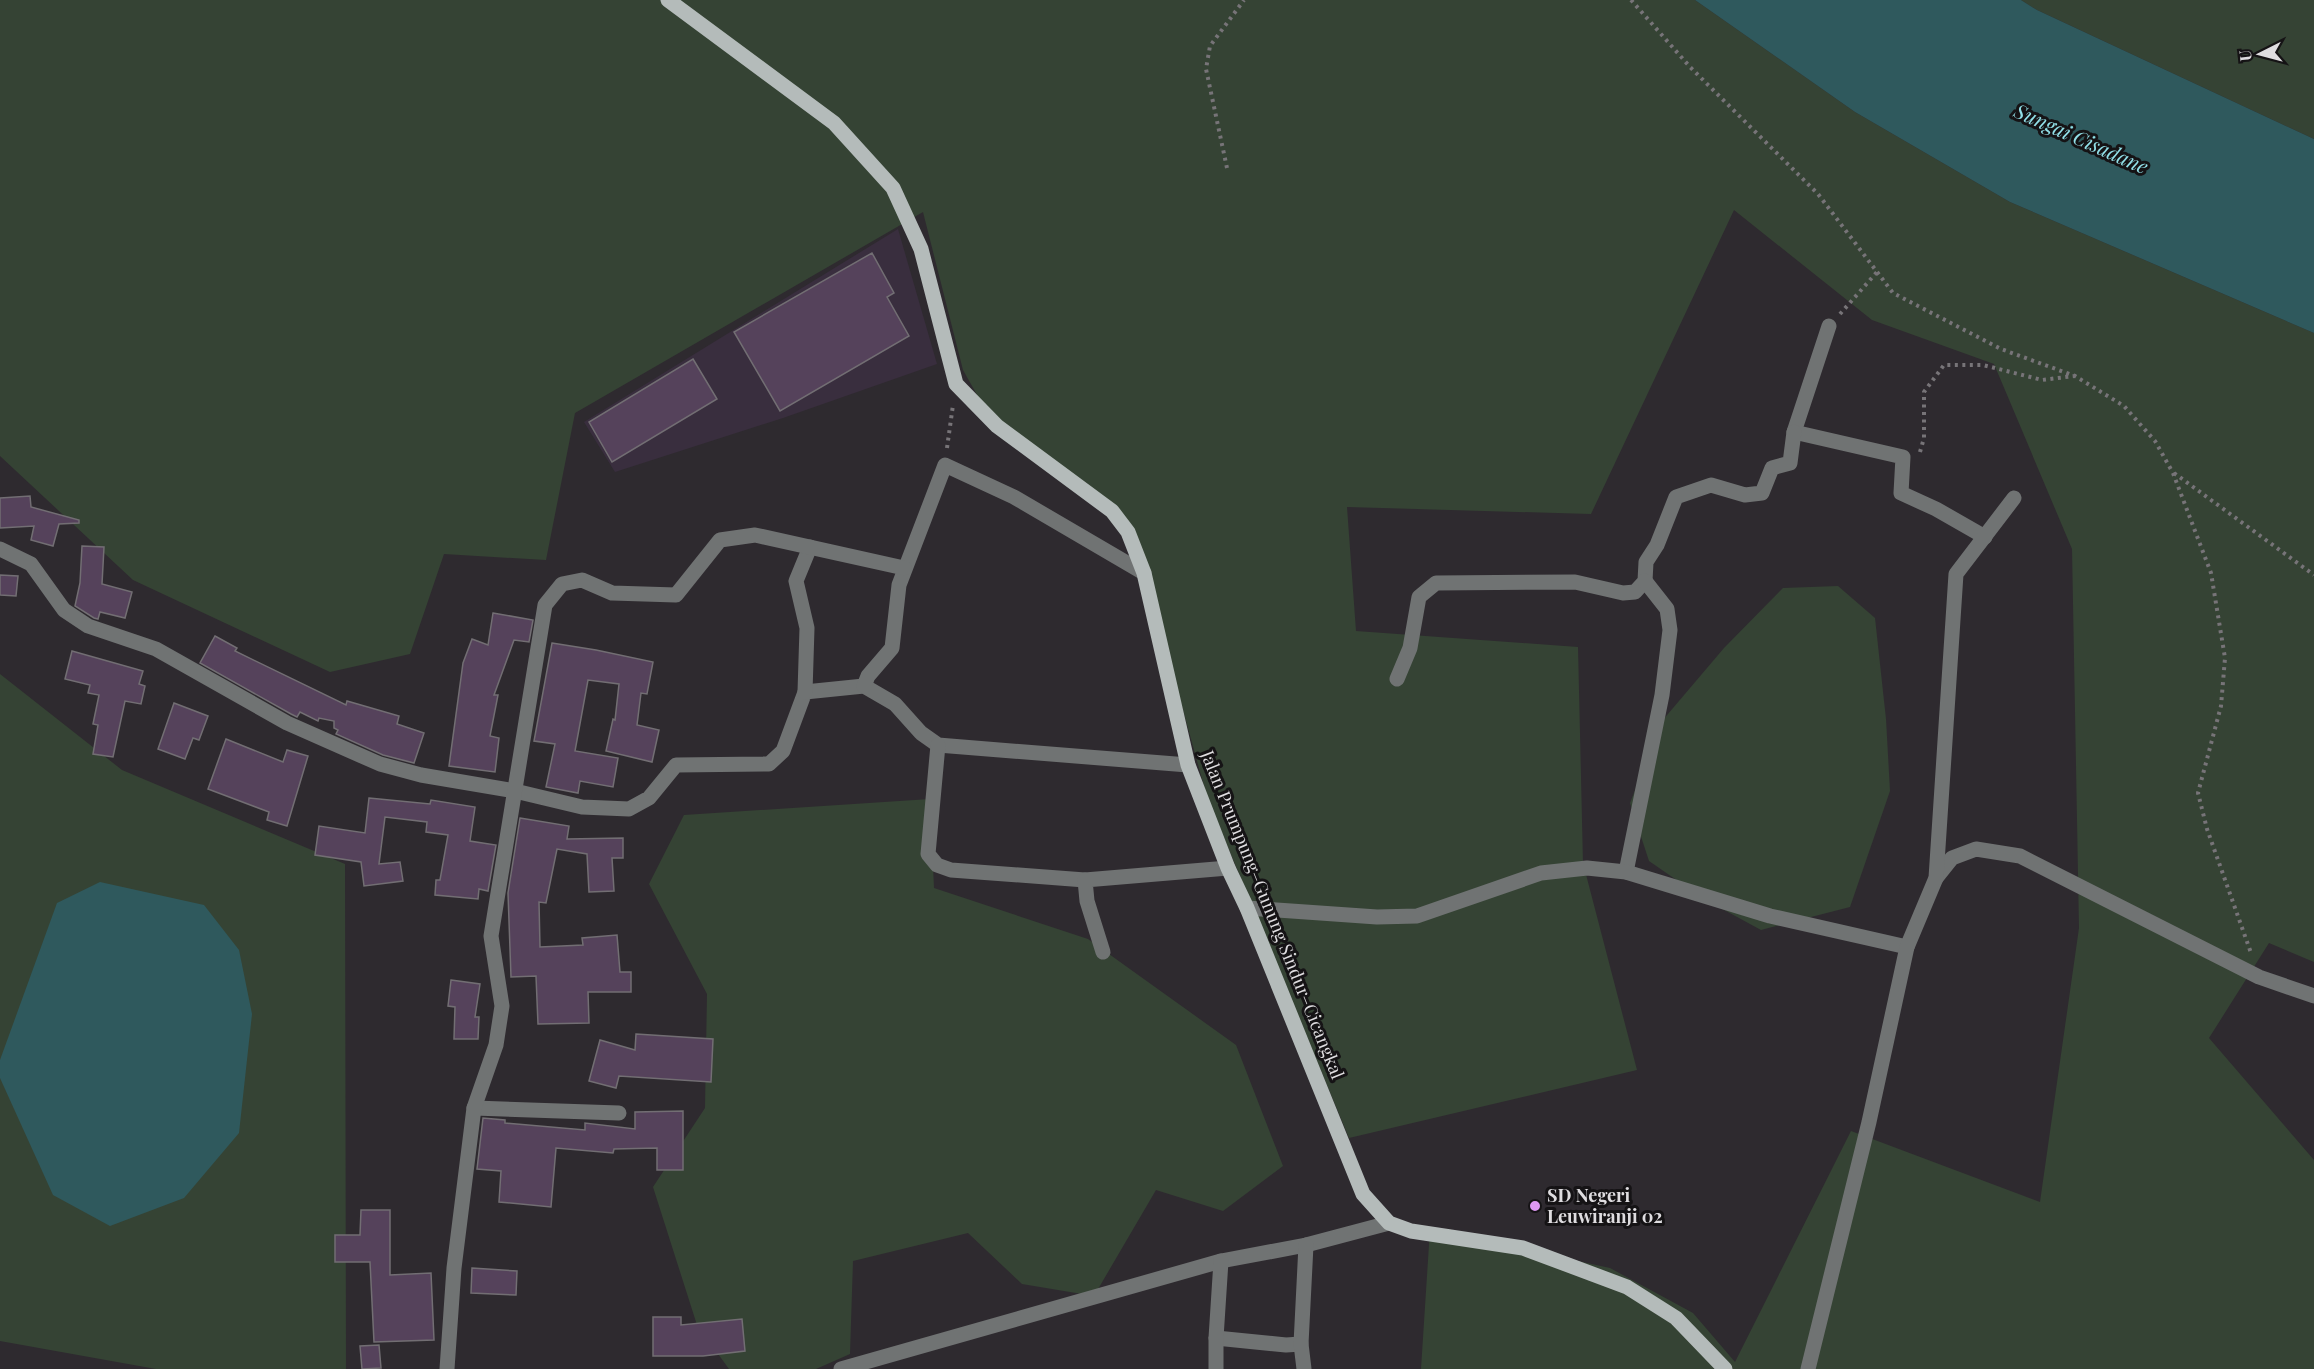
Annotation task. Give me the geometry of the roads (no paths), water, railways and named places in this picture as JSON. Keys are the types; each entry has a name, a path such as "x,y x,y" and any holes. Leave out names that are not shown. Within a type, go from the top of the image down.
{"main road":[{"name":"Jalan Prumpung–Gunung Sindur–Cicangkal","path":"668,0 834,123 893,188 921,249 956,384 997,426 1112,511 1128,532 1144,573 1188,765 1228,868 1247,908 1363,1194 1389,1223"},
{"path":"1389,1223 1411,1231 1523,1248 1627,1287 1676,1318 1725,1369"}],"street":[{"path":"1397,679 1410,648 1419,597 1436,583 1575,582 1623,593 1635,592 1645,581 1646,562 1657,545 1676,497 1711,485 1745,495 1762,493 1772,468 1790,463 1794,432 1829,326"},
{"path":"1794,432 1903,457 1901,493 1936,509 1984,537"},
{"path":"864,686 868,676 892,648 899,585 945,465 1014,497 1144,573"},
{"path":"1936,878 1956,574 2014,498"},
{"path":"447,1369 454,1268 474,1108 496,1045 502,1006 491,936 545,605 562,584 582,580 612,593 676,595 720,540 755,535 904,568"},
{"path":"0,549 31,564 64,610 88,626 156,649 287,723 380,764 582,807 629,809 649,798 676,765 769,764 783,751 805,692 807,628 796,581 810,547"},
{"path":"1626,872 1662,695 1670,630 1667,609 1645,581"},
{"path":"805,692 864,686 895,704 921,733 938,745 1188,765"},
{"path":"938,745 928,854 937,865 951,870 1085,880 1228,868"},
{"path":"1808,1369 1869,1122 1907,947 1936,878 1952,858 1976,849 2020,856 2259,977 2314,996"},
{"path":"1247,908 1377,917 1417,916 1542,873 1587,868 1626,872 1770,916 1907,947"},
{"path":"1085,880 1087,902 1103,952"},
{"path":"474,1108 618,1113"},
{"path":"841,1369 1221,1261 1306,1245 1389,1223"},
{"path":"1304,1369 1301,1344 1306,1245"},
{"path":"1216,1369 1215,1338 1221,1261"},
{"path":"1215,1338 1286,1345 1301,1344"}],"water":[{"name":"Sungai Cisadane","path":"1695,0 2021,0 2037,10 2314,139 2314,333 2010,202 1855,112"},
{"path":"100,882 204,905 239,950 252,1014 239,1133 184,1198 110,1226 53,1195 0,1078 0,1060 57,903"}],"place":[{"name":"SD Negeri Leuwiranji 02","path":"1535,1206"}]}
